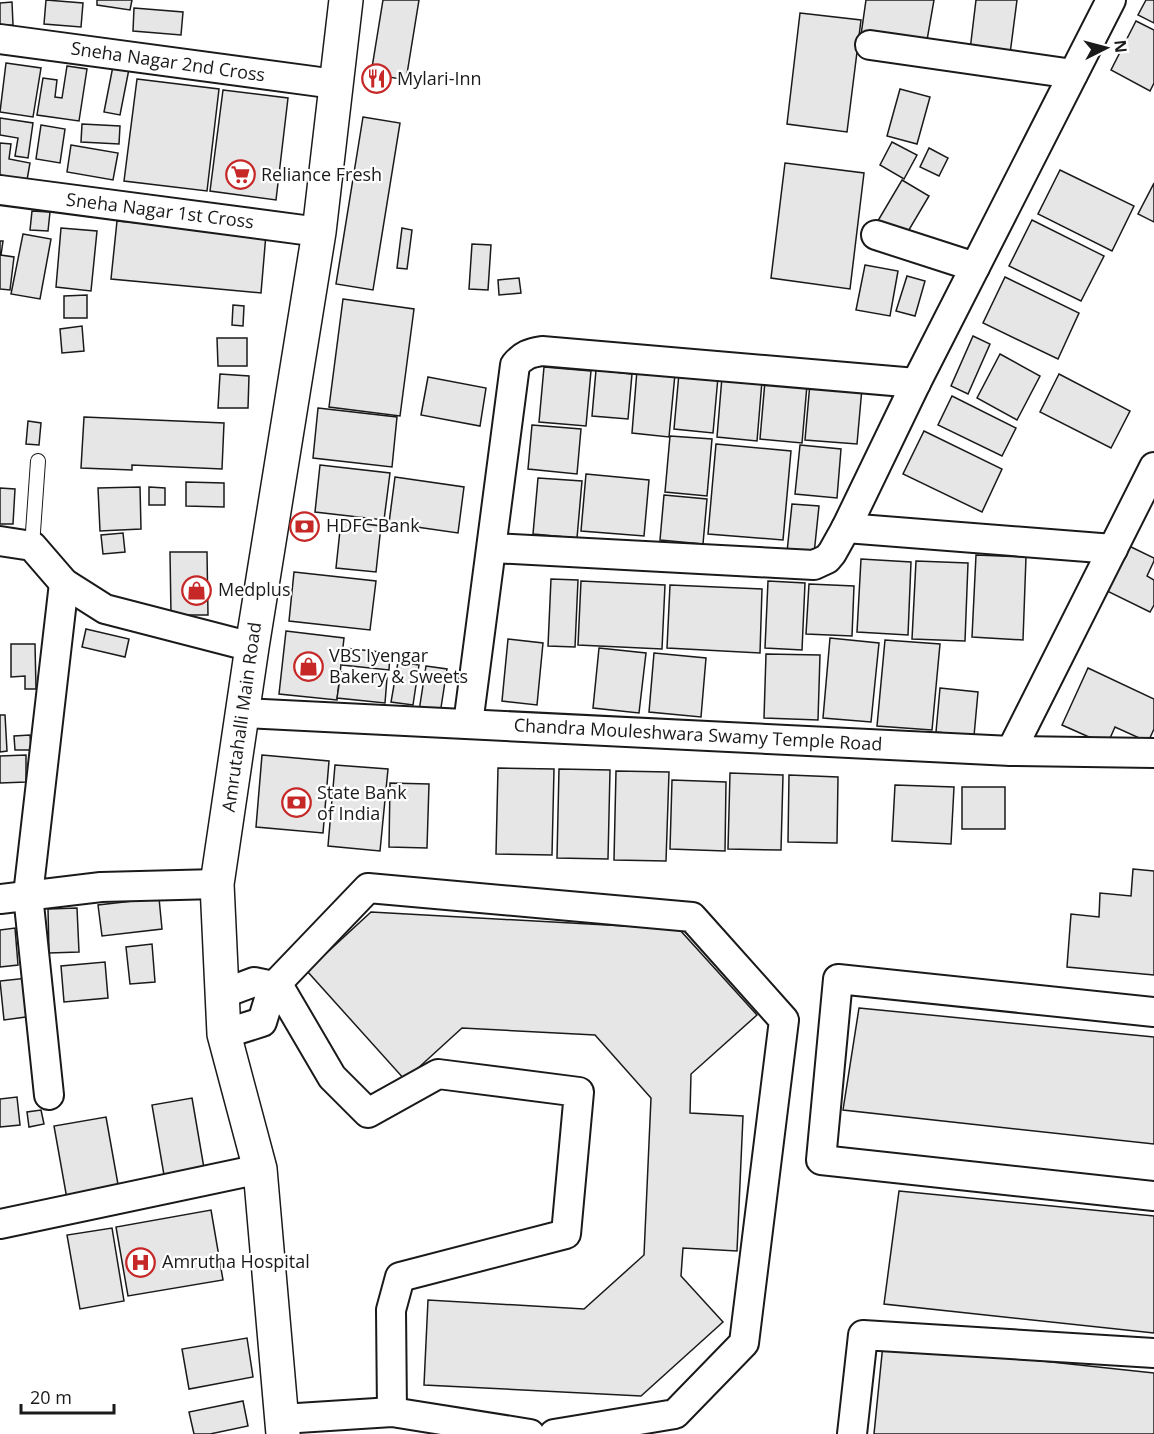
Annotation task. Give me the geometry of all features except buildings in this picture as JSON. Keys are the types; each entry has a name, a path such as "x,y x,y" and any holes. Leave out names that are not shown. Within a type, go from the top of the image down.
{"street":[{"name":"Amrutahalli Main Road","path":"283,1426 260,1168 224,1034 217,884 252,647 319,232 346,0"},
{"path":"492,548 814,565 827,559 846,528 916,383 1111,0"},
{"name":"Sneha Nagar 2nd Cross","path":"0,39 335,84"},
{"path":"870,45 1073,74"},
{"name":"Sneha Nagar 1st Cross","path":"0,190 319,232"},
{"path":"876,235 975,267"},
{"path":"468,724 515,364 522,357 531,353 549,351 916,383"},
{"path":"1011,751 1154,467"},
{"path":"846,528 1113,549"},
{"path":"0,541 32,546 64,583 105,609 252,647"},
{"path":"49,1095 28,895 64,583"},
{"name":"Chandra Mouleshwara Swamy Temple Road","path":"242,713 1011,751 1154,753"},
{"path":"0,899 101,887 217,884"},
{"path":"224,1034 262,1022 275,984 368,888 692,917 784,1020 744,1343 675,1414 554,1434"},
{"path":"1154,1011 838,979 821,1160 1154,1196"},
{"path":"222,994 254,982 275,984"},
{"path":"275,984 332,1077 368,1113 438,1074 579,1092 566,1234 400,1277 392,1310 392,1412"},
{"path":"0,1224 260,1168"},
{"path":"852,1434 862,1335 1154,1353"},
{"path":"283,1426 392,1412 530,1434"}],"lane":[{"path":"32,546 38,461"}],"place":[{"name":"Mylari-Inn","path":"376,79"},
{"name":"Reliance Fresh","path":"240,175"},
{"name":"HDFC Bank","path":"305,526"},
{"name":"Medplus","path":"197,590"},
{"name":"VBS Iyengar Bakery & Sweets","path":"308,666"},
{"name":"State Bank of India","path":"296,803"},
{"name":"Amrutha Hospital","path":"141,1262"}]}
